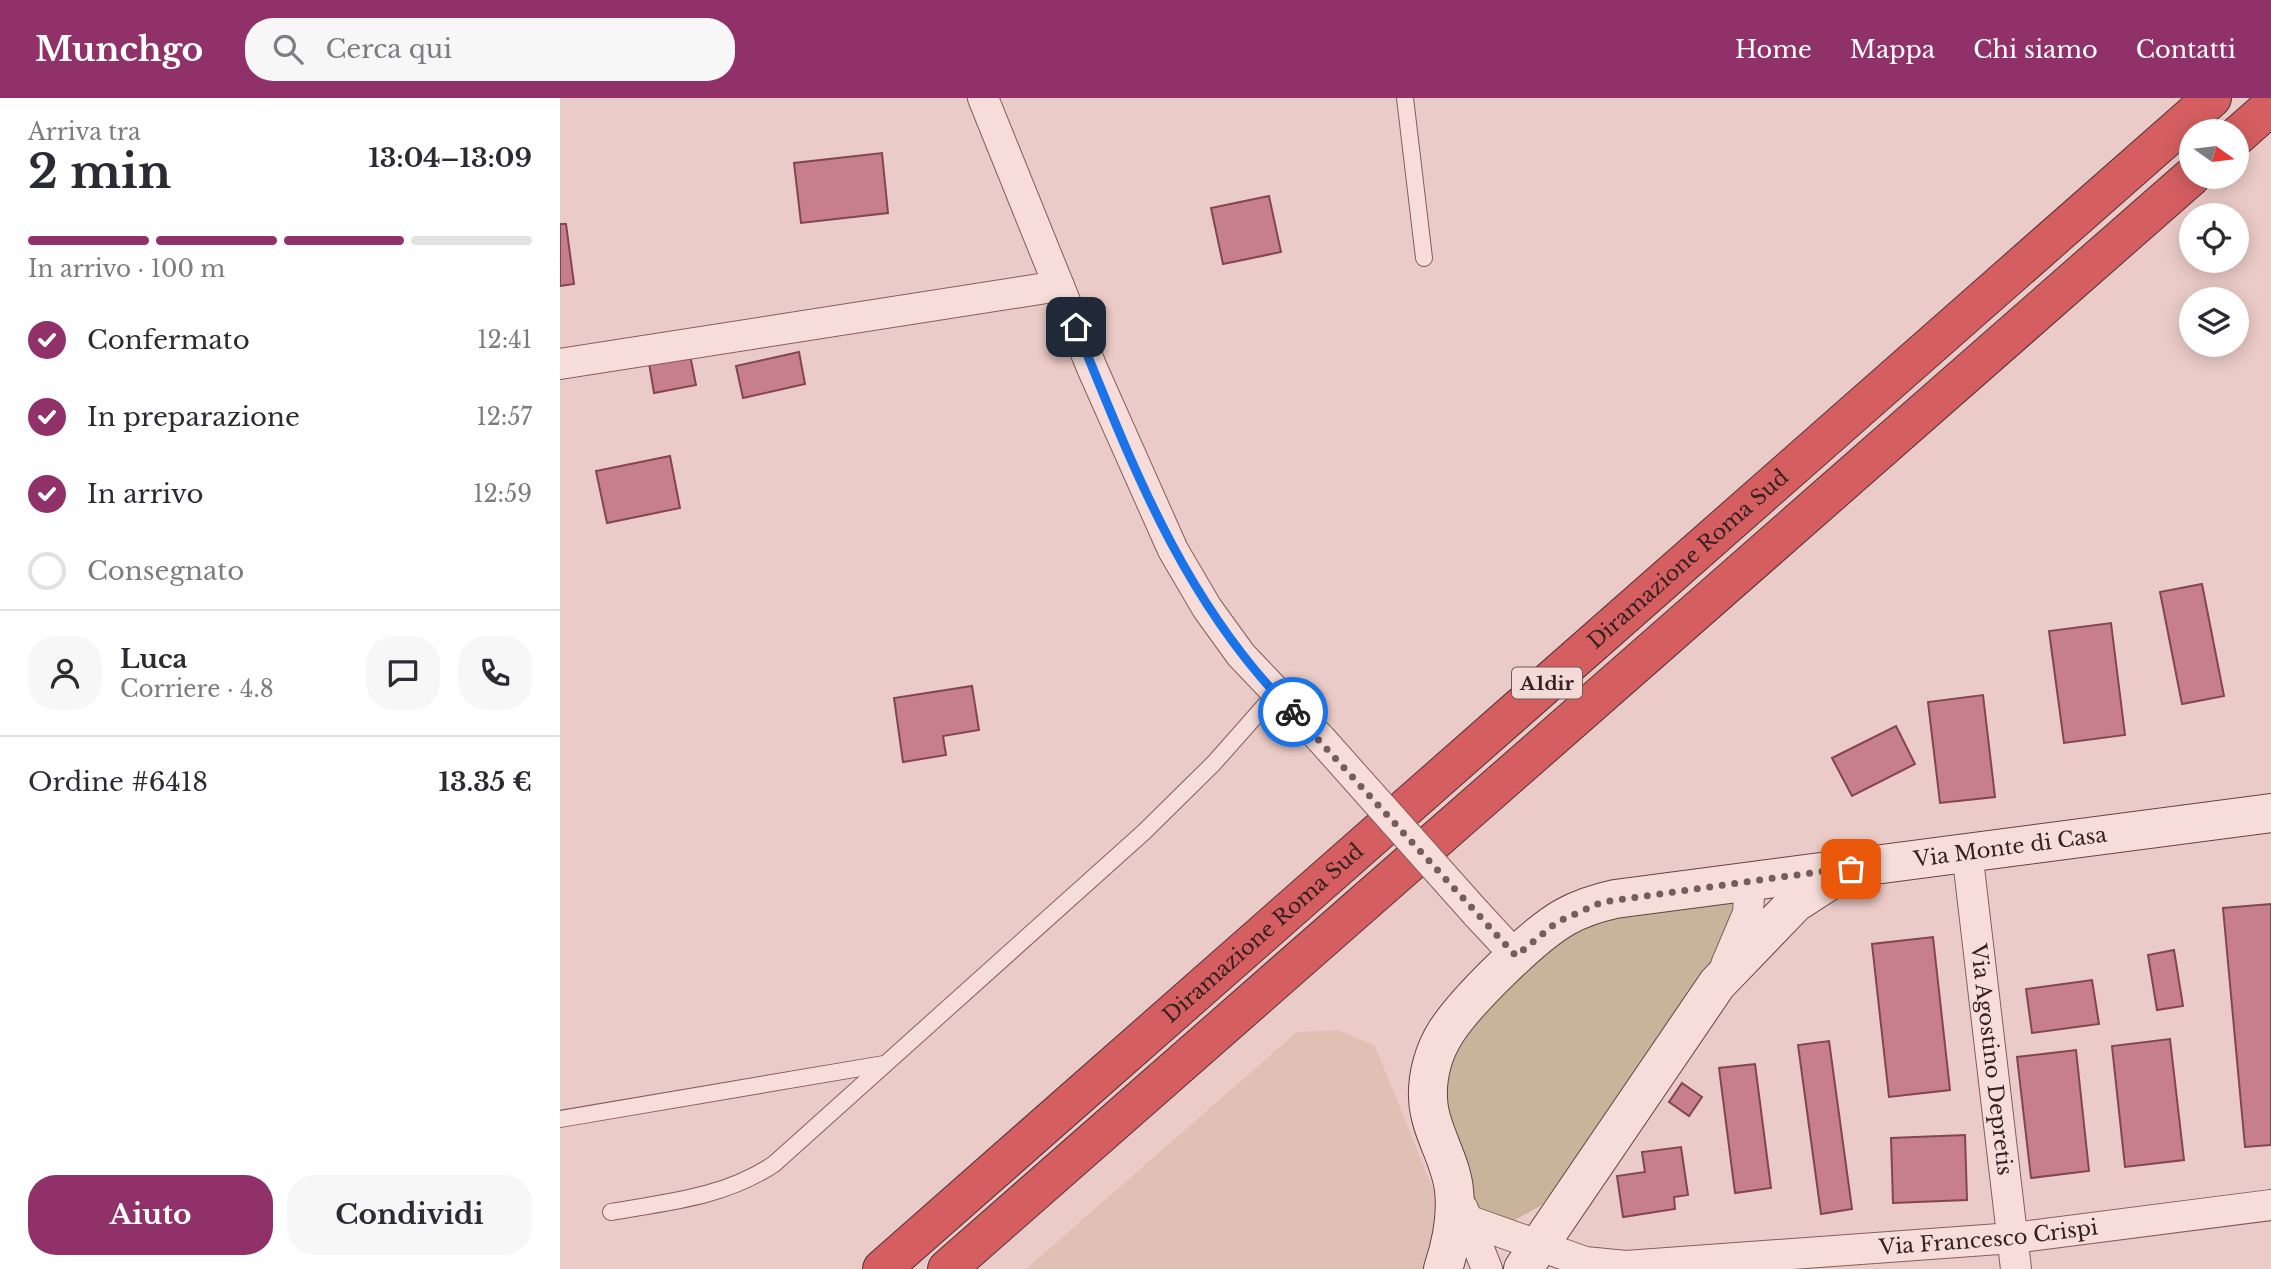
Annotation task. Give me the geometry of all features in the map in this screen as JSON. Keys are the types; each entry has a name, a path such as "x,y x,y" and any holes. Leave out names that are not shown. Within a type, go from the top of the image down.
{"highway":[{"name":"Diramazione Roma Sud","path":"882,1269 2212,98"},
{"path":"2249,125 2271,106"},
{"name":"Diramazione Roma Sud","path":"947,1269 2179,188"}],"street":[{"path":"983,98 1059,286 1178,560 1228,639 1275,694 1321,739 1516,956"},
{"path":"560,364 1059,286"},
{"name":"Via Monte di Casa","path":"1461,1204 1429,1110 1432,1065 1447,1030 1516,956 1547,929 1587,906 1615,899 1750,879 2271,813"},
{"name":"Via Agostino Depretis","path":"1968,851 2016,1269"},
{"path":"1717,984 1804,895 1833,876 1861,866"},
{"path":"1531,1257 1717,984 1745,925 1750,902 1750,879"},
{"path":"1443,1269 1461,1204"},
{"path":"1461,1204 1487,1269"},
{"name":"Via Francesco Crispi","path":"1461,1204 1531,1257 1611,1266 1798,1262 2271,1205"}],"lane":[{"path":"1405,98 1424,258"},
{"path":"611,1212 698,1197 745,1181 774,1164 1144,832 1207,770 1275,694"},
{"path":"560,1119 884,1063"}],"shaded area":[{"path":"1741,894 1727,937 1708,971 1542,1205 1513,1221 1477,1216 1439,1102 1460,1040 1536,957 1595,919"},
{"path":"1338,1030 1375,1046 1435,1194 1432,1269 1026,1269 1297,1032"}],"building":[{"path":"882,153 888,213 801,223 794,163"},
{"path":"1269,196 1281,252 1223,264 1211,208"},
{"path":"560,224 566,224 574,284 560,286"},
{"path":"799,352 805,384 743,398 736,366"},
{"path":"690,355 696,385 654,393 649,363"},
{"path":"670,456 680,508 607,523 596,471"},
{"path":"2202,584 2224,696 2182,704 2160,592"},
{"path":"2111,623 2125,735 2064,743 2049,631"},
{"path":"972,686 979,730 943,736 946,755 903,762 894,698"},
{"path":"1983,695 1995,797 1940,803 1928,702"},
{"path":"1896,726 1915,764 1852,796 1832,758"},
{"path":"2271,904 2271,1145 2245,1147 2223,908"},
{"path":"1933,937 1950,1090 1889,1097 1872,944"},
{"path":"2174,950 2183,1006 2157,1010 2148,955"},
{"path":"2092,980 2099,1024 2032,1033 2026,989"},
{"path":"2170,1039 2184,1160 2125,1167 2112,1046"},
{"path":"1829,1041 1852,1209 1821,1214 1798,1045"},
{"path":"2076,1050 2089,1171 2031,1178 2017,1057"},
{"path":"1755,1064 1771,1188 1735,1193 1719,1068"},
{"path":"1682,1083 1702,1097 1689,1116 1669,1102"},
{"path":"1965,1135 1967,1200 1893,1203 1891,1138"},
{"path":"1681,1147 1688,1195 1674,1197 1675,1209 1623,1217 1617,1176 1645,1172 1642,1152"}],"way so far":[{"path":"1293,712 1321,739 1516,956 1566,916 1602,902 1750,879 1861,866 1851,869"}],"route":[{"path":"1076,327 1148,496 1183,569 1228,639 1293,712"}]}
